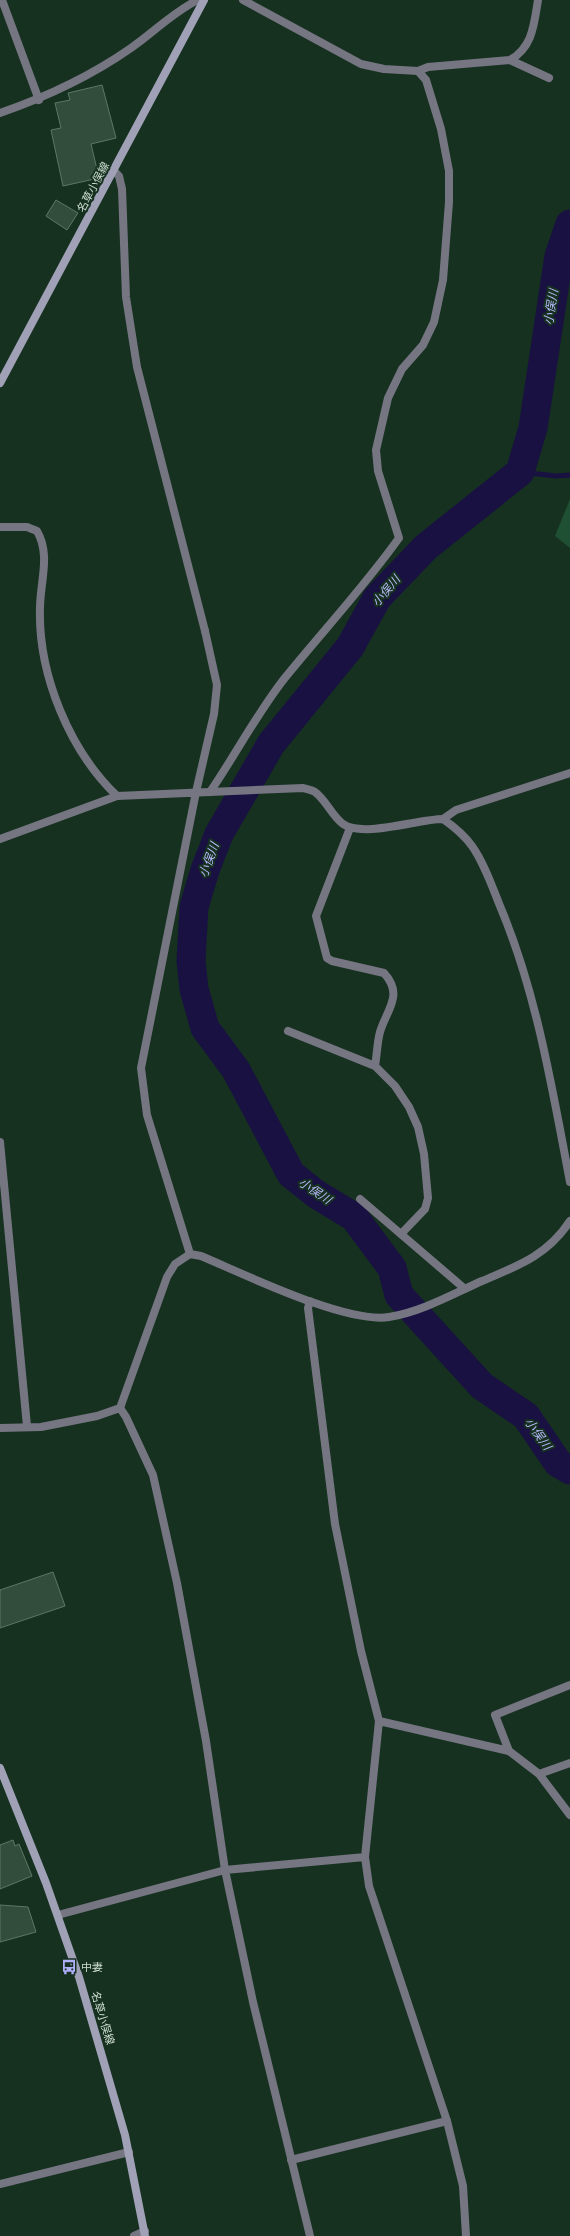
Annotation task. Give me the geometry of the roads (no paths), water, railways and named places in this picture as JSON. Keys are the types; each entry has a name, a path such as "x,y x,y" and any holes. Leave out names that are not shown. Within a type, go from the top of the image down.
{"main road":[{"name":"名草小俣線","path":"0,383 204,0"},
{"name":"名草小俣線","path":"0,1768 58,1915 103,2057 129,2152 145,2234"}],"street":[{"path":"2,0 39,100"},
{"path":"0,113 39,100 103,67 132,48 183,8 198,0"},
{"path":"243,0 361,64 384,70 418,72 428,67 510,60 518,55 527,45 532,33 538,0"},
{"path":"510,60 549,78"},
{"path":"214,792 252,722 274,692 383,561 399,538 378,471 376,450 388,398 402,369 423,345 434,322 443,280 449,202 449,171 441,129 426,80 418,72"},
{"path":"114,171 119,176 122,189 126,297 136,367 210,647 217,685 214,714 196,792 142,1068 147,1115 190,1254"},
{"path":"0,527 27,527 37,531 42,540 44,558 40,610 44,666 63,715 82,751 94,770 117,796"},
{"path":"0,840 117,796 264,789 303,788 315,792 331,812 350,828 375,830 430,819 443,819 456,810 570,773"},
{"path":"443,819 472,845 510,929 544,1045 570,1182"},
{"path":"350,828 316,916 327,958 332,961 384,973 390,979 394,989 394,1000 380,1032 375,1066"},
{"path":"288,1031 375,1066 395,1086 409,1107 418,1127 424,1154 428,1198 425,1209 401,1234"},
{"path":"0,1142 26,1426"},
{"path":"360,1199 465,1289"},
{"path":"120,1408 167,1277 175,1264 190,1254 201,1256 310,1301 371,1318 406,1313 528,1262 543,1251 564,1230 570,1221"},
{"path":"310,1301 308,1308 335,1524 361,1651 379,1721 365,1857 370,1886 447,2121 463,2186 466,2236"},
{"path":"0,1428 26,1426 41,1427 120,1408"},
{"path":"120,1408 126,1417 153,1476 163,1518 177,1582 206,1741 225,1870 253,2002 310,2236"},
{"path":"509,1751 495,1715 570,1685"},
{"path":"379,1721 509,1751 539,1774 570,1815"},
{"path":"539,1774 570,1762"},
{"path":"58,1915 225,1870 365,1857"},
{"path":"291,2160 447,2121"},
{"path":"0,2184 129,2152"},
{"path":"134,2236 145,2234"}],"waterway":[{"name":"小俣川","path":"570,224 559,256 533,428 520,472 426,547 377,598 350,647 271,744 219,834 205,870 194,907 191,961 194,989 205,1028 236,1070 291,1174 316,1194 354,1217 392,1268 399,1295 482,1386 526,1416 558,1463 570,1470"},
{"path":"520,472 556,476 570,475"}],"place":[{"name":"中妻","path":"69,1967"}]}
